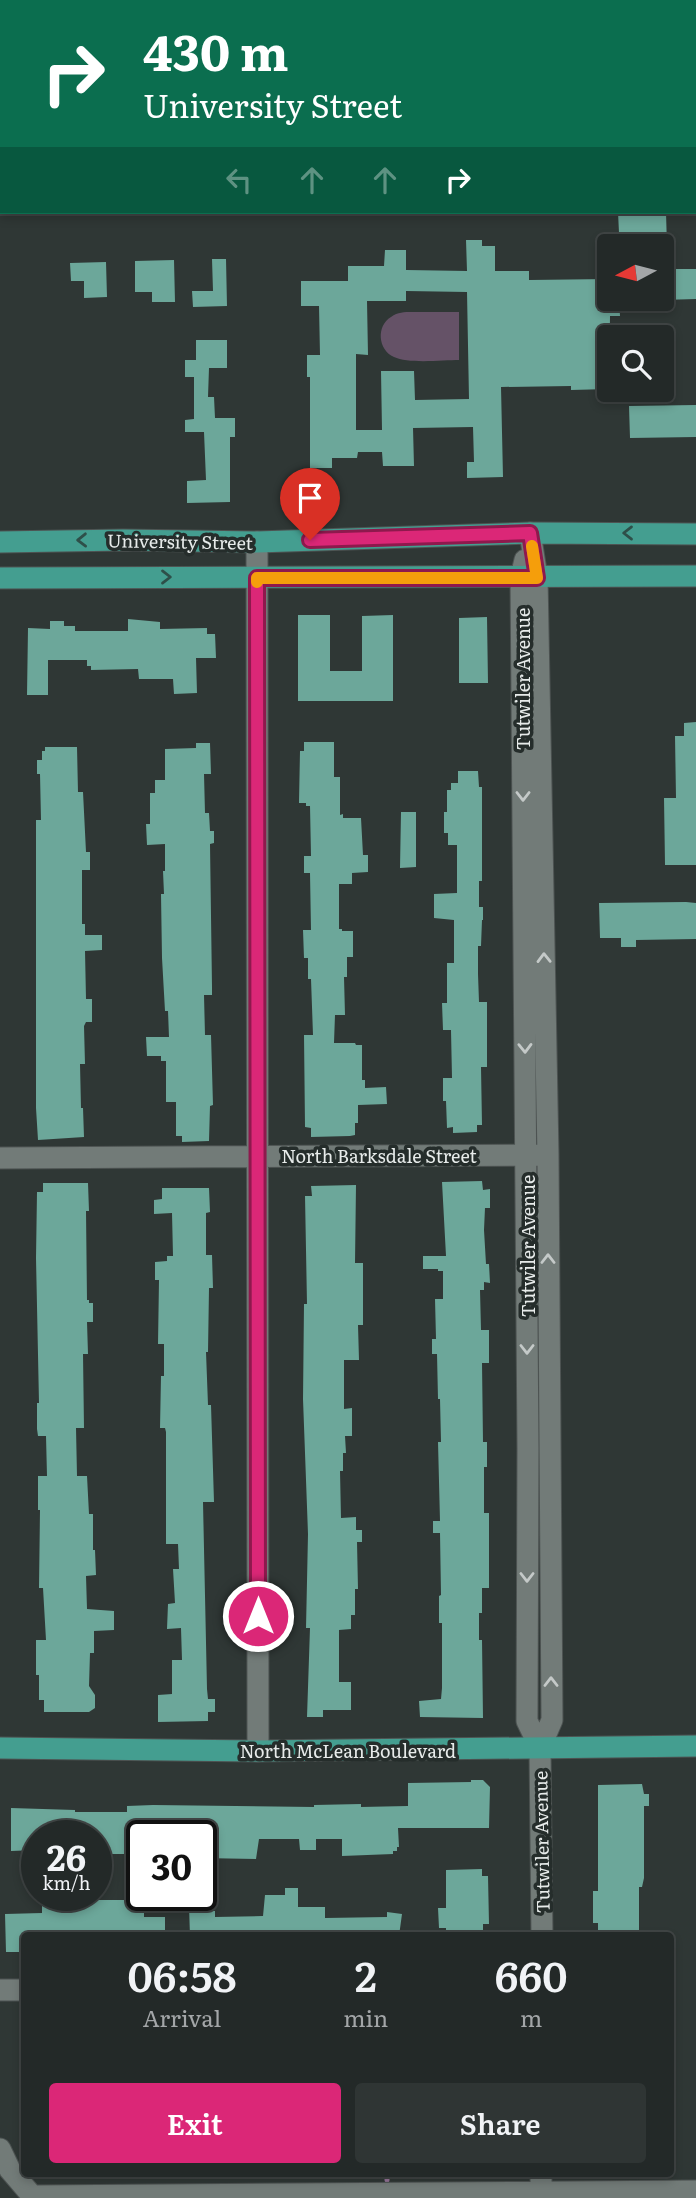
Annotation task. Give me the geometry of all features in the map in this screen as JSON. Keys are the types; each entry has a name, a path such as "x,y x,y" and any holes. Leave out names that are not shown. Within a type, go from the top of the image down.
{"main road":[{"name":"University Street","path":"0,542 257,542 530,533 696,534"},
{"name":"University Street","path":"0,578 696,576"},
{"name":"North McLean Boulevard","path":"0,1748 258,1751 696,1746"}],"street":[{"name":"Tutwiler Avenue","path":"530,533 537,1155 550,1447 552,1720 540,1748 542,1932"},
{"path":"257,542 258,1751"},
{"name":"Tutwiler Avenue","path":"537,1155 528,1448 527,1721 540,1748"},
{"name":"North Barksdale Street","path":"0,1157 537,1155"},
{"path":"528,1448 550,1447"},
{"path":"0,1990 21,1990"},
{"path":"0,2149 10,2170 34,2197 541,2188 696,2191"}],"shaded area":[{"path":"459,312 459,360 400,359 389,354 382,344 383,326 396,314"}],"building":[{"path":"618,214 666,214 667,234 619,233"},
{"path":"466,240 482,240 482,246 495,246 495,271 529,271 529,280 597,279 597,312 620,312 620,316 610,316 610,325 597,325 597,389 571,390 571,386 501,387 503,477 467,478 467,462 474,462 473,427 413,428 414,466 383,466 382,452 358,452 357,458 332,458 332,468 310,468 310,377 307,377 307,355 320,355 319,306 301,306 301,281 348,281 348,266 384,266 385,250 406,250 406,270 467,271","holes":["406,291 467,292 469,399 415,400 414,371 381,371 382,430 356,430 356,354 368,355 367,301 406,301"]},
{"path":"212,259 226,259 227,306 193,307 192,291 213,291"},
{"path":"174,260 175,302 152,302 152,292 135,292 135,261"},
{"path":"106,262 107,297 84,298 84,281 71,281 70,263"},
{"path":"674,269 696,269 696,299 674,300"},
{"path":"196,340 227,340 227,368 209,368 208,397 214,397 215,418 235,418 235,437 230,437 230,502 187,503 187,481 206,480 204,432 185,432 185,420 194,419 194,377 185,377 185,360 196,360"},
{"path":"696,405 696,437 630,438 629,406"},
{"path":"298,615 330,615 330,671 362,671 362,616 393,615 393,701 298,701"},
{"path":"487,617 488,683 459,683 459,618"},
{"path":"128,619 160,622 160,629 207,628 207,634 215,634 216,658 196,658 197,693 174,694 173,679 139,679 138,669 91,670 91,666 87,666 87,660 48,660 48,695 27,695 28,628 50,629 50,621 64,621 64,626 75,626 75,631 128,631"},
{"path":"696,722 696,865 665,865 664,798 676,798 675,736 684,736 684,723"},
{"path":"304,742 334,742 334,777 340,777 340,815 343,814 343,818 361,818 363,855 368,855 368,872 352,873 352,884 339,884 339,929 353,931 353,957 347,957 347,977 344,977 345,1015 335,1015 334,1043 362,1045 362,1080 365,1080 365,1088 386,1087 387,1104 358,1105 355,1135 350,1136 311,1137 311,1128 305,1127 304,1035 313,1035 311,979 308,979 308,958 304,958 303,930 311,930 310,873 304,873 304,856 311,856 310,806 299,803 300,751 304,751"},
{"path":"196,743 210,743 211,774 204,774 205,813 209,813 210,831 214,831 214,843 210,844 212,995 204,995 205,1035 211,1035 213,1105 210,1106 209,1141 182,1142 182,1136 176,1136 176,1102 166,1102 166,1061 161,1061 161,1056 147,1056 146,1037 169,1037 162,958 161,894 164,894 165,844 147,845 146,824 150,824 150,793 155,793 155,780 165,780 165,749 196,748"},
{"path":"45,747 77,747 78,792 83,792 86,852 90,852 90,870 82,870 82,924 85,924 85,935 102,935 102,950 85,951 86,999 92,999 92,1022 86,1022 84,1026 85,1064 80,1064 84,1137 38,1140 36,820 41,820 37,760 42,760"},
{"path":"458,771 478,771 479,787 482,787 482,881 479,881 479,907 483,907 483,920 481,946 478,946 478,974 479,1002 487,1002 487,1067 481,1067 482,1125 477,1125 477,1132 453,1133 453,1127 447,1128 446,1101 443,1101 443,1078 452,1078 451,1030 443,1030 442,1003 447,1003 447,963 454,963 454,920 434,918 434,894 457,893 457,845 448,845 448,833 444,833 444,812 447,812 447,790 451,790 451,783 458,783"},
{"path":"401,812 416,812 416,867 400,868"},
{"path":"599,903 696,903 696,939 636,940 636,947 621,947 621,938 600,938"},
{"path":"482,1181 483,1190 490,1189 490,1208 485,1208 484,1230 490,1283 484,1282 484,1290 480,1290 481,1330 489,1330 489,1363 482,1363 483,1442 487,1442 484,1513 489,1513 489,1588 482,1588 482,1613 479,1613 483,1718 420,1717 419,1701 441,1699 442,1688 442,1623 439,1623 440,1533 433,1533 433,1521 440,1521 440,1399 437,1354 432,1354 432,1339 436,1339 435,1299 443,1299 443,1271 423,1269 423,1256 446,1256 442,1182"},
{"path":"43,1183 88,1183 87,1300 93,1303 93,1322 87,1322 88,1354 83,1354 84,1428 76,1428 77,1476 87,1476 89,1514 93,1514 96,1575 86,1576 87,1609 114,1611 114,1630 94,1631 89,1686 95,1695 95,1708 89,1712 44,1712 44,1700 39,1700 39,1675 36,1675 36,1640 46,1640 43,1588 39,1588 38,1476 47,1476 46,1436 38,1436 37,1429 37,1192 43,1192"},
{"path":"356,1185 355,1263 363,1263 363,1325 358,1325 359,1360 344,1360 344,1409 352,1408 352,1436 345,1436 346,1453 343,1453 343,1471 340,1471 341,1518 356,1517 356,1530 362,1530 362,1542 357,1542 358,1589 355,1589 355,1615 351,1615 351,1629 339,1630 339,1682 351,1682 351,1710 323,1710 323,1717 307,1717 310,1628 306,1628 308,1534 303,1399 304,1304 307,1304 305,1196 312,1196 311,1186"},
{"path":"162,1188 209,1188 206,1255 212,1255 213,1288 209,1288 206,1352 208,1405 211,1405 214,1502 203,1502 207,1689 208,1699 215,1699 215,1712 208,1712 208,1721 158,1722 158,1695 172,1694 172,1660 182,1660 181,1628 167,1629 168,1604 175,1603 173,1569 179,1569 178,1544 166,1544 166,1432 165,1428 160,1428 164,1344 158,1344 159,1280 155,1280 155,1262 167,1261 167,1256 173,1256 172,1213 154,1214 154,1200 162,1199"},
{"path":"483,1780 490,1787 489,1828 398,1828 399,1847 393,1854 342,1856 342,1839 316,1839 316,1850 300,1850 299,1839 259,1839 256,1859 217,1858 217,1820 126,1820 126,1854 112,1854 112,1820 21,1820 21,1851 11,1851 11,1808 127,1812 127,1806 153,1805 408,1806 408,1783"},
{"path":"642,1784 644,1794 649,1794 649,1806 644,1806 644,1878 642,1887 639,1887 639,1932 598,1932 598,1923 593,1923 593,1891 598,1891 598,1785"},
{"path":"482,1869 482,1876 488,1876 489,1924 483,1924 483,1930 446,1931 446,1928 439,1928 438,1908 446,1908 446,1870"},
{"path":"285,1888 298,1888 298,1907 325,1907 325,1918 387,1917 387,1912 402,1914 400,1932 190,1932 189,1911 215,1911 215,1917 263,1916 265,1895 285,1895"},
{"path":"112,1900 126,1900 126,1911 144,1911 144,1917 165,1917 165,1932 21,1932 21,1952 6,1952 5,1914 112,1911"}],"slow traffic":[{"path":"257,582 257,578 537,578 532,546"}],"route":[{"path":"258,1616 257,578 537,578 530,533 310,540"}]}
